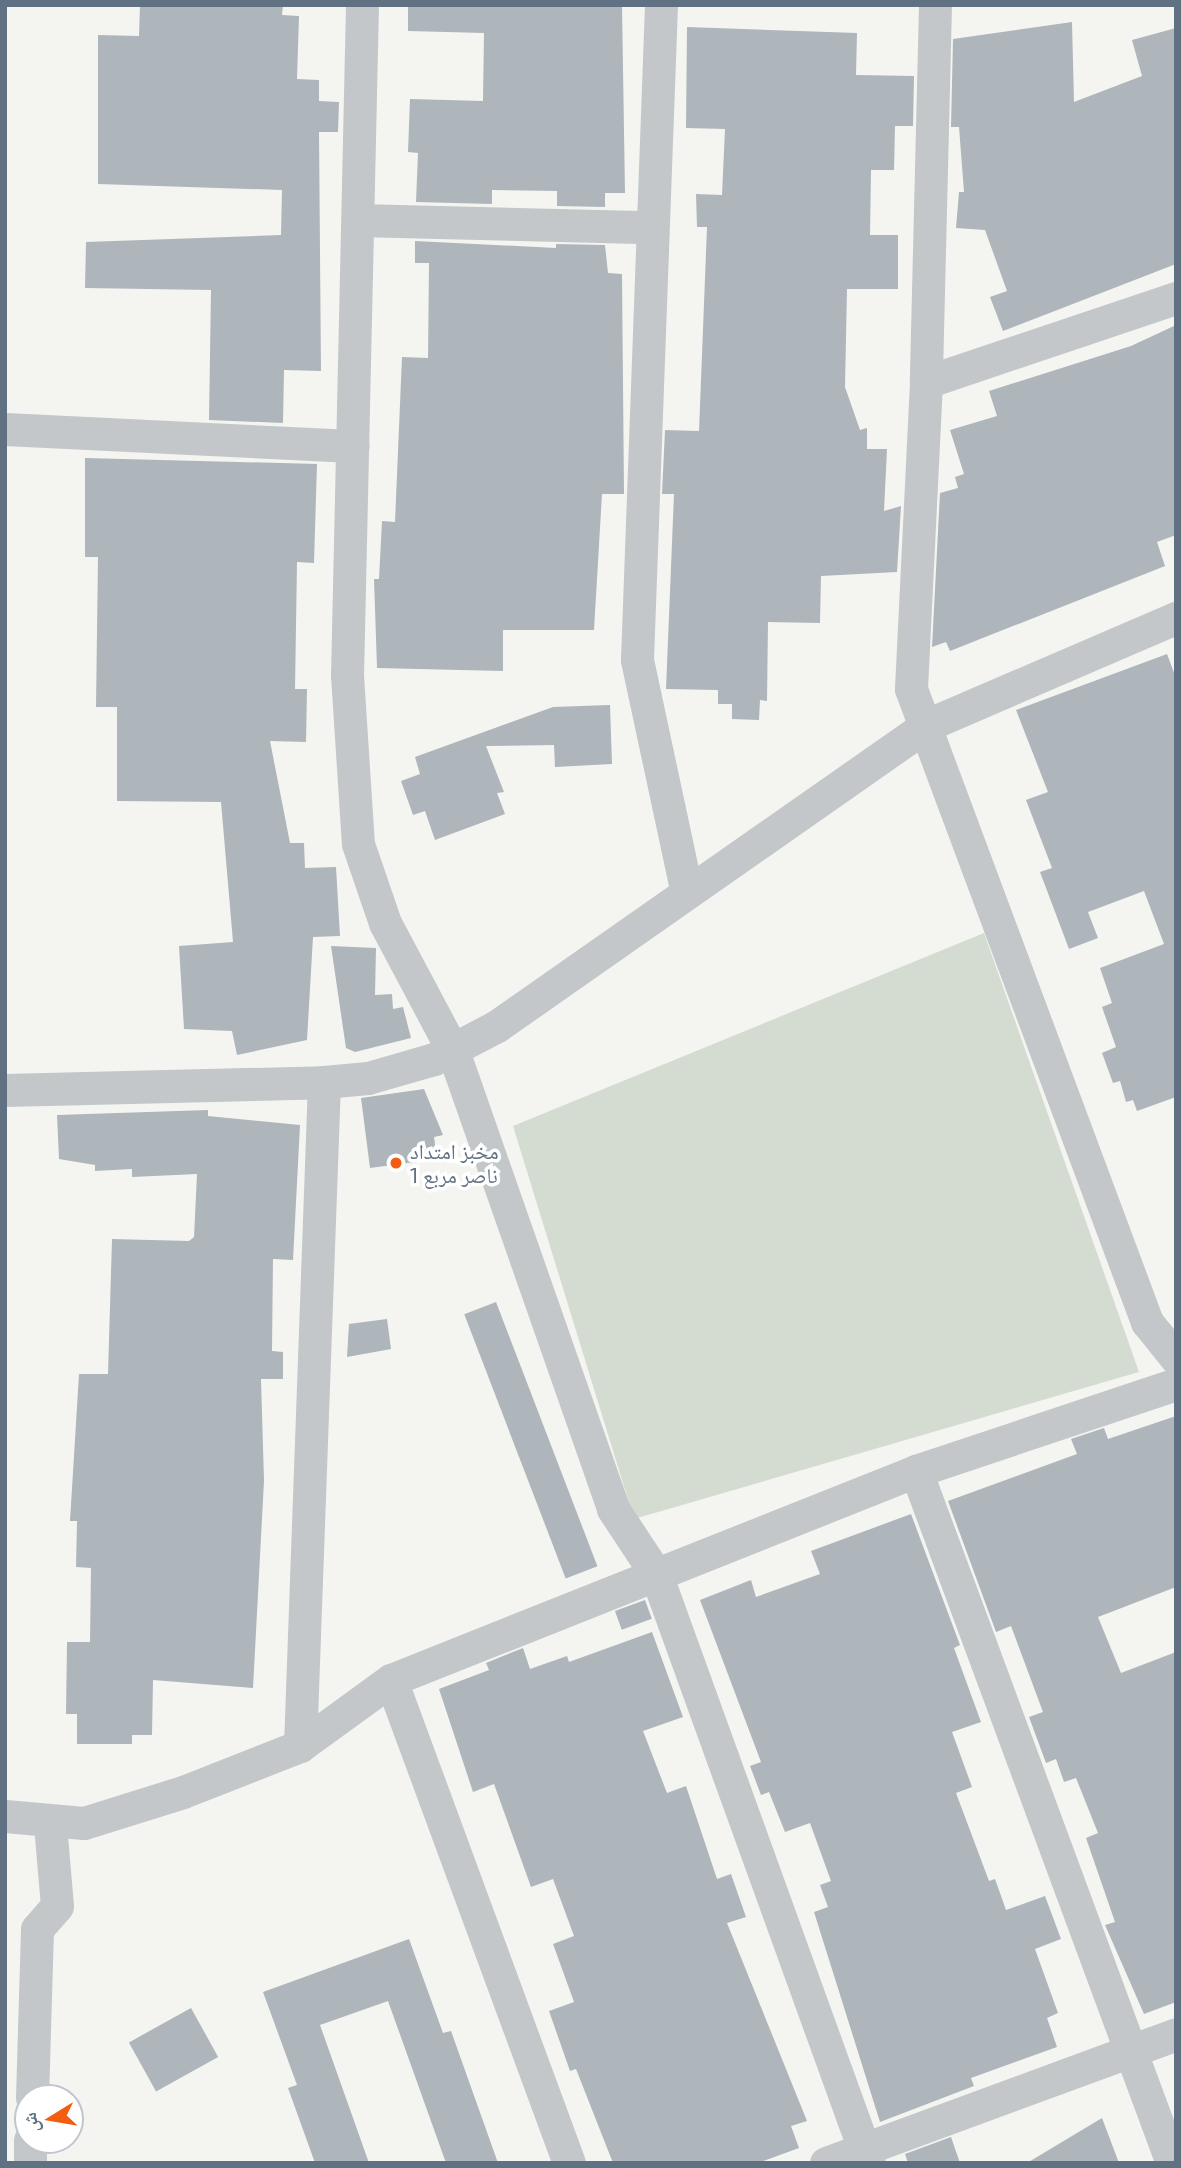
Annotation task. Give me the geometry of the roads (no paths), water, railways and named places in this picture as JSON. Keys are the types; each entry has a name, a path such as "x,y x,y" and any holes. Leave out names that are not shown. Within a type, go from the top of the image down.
{"street":[{"path":"362,5 348,675 359,844 385,923 453,1051 613,1509 656,1574 867,2156"},
{"path":"662,5 650,227 637,660 687,893"},
{"path":"934,5 926,382 911,689 927,725 1147,1322 1176,1358"},
{"path":"358,220 650,227"},
{"path":"926,382 1176,298"},
{"path":"5,429 353,446"},
{"path":"5,1090 324,1083 368,1078 453,1051 497,1027 927,725 1176,618"},
{"path":"300,1746 324,1083"},
{"path":"5,1816 50,1824 83,1823 300,1746 391,1679 916,1471 1176,1384"},
{"path":"916,1471 1172,2163"},
{"path":"391,1679 569,2163"},
{"path":"32,2084 37,1929 57,1906 50,1824"},
{"path":"826,2163 867,2156 1176,2034"}],"place":[{"name":"مخبز امتداد ناصر مربع 1","path":"396,1163"}]}
